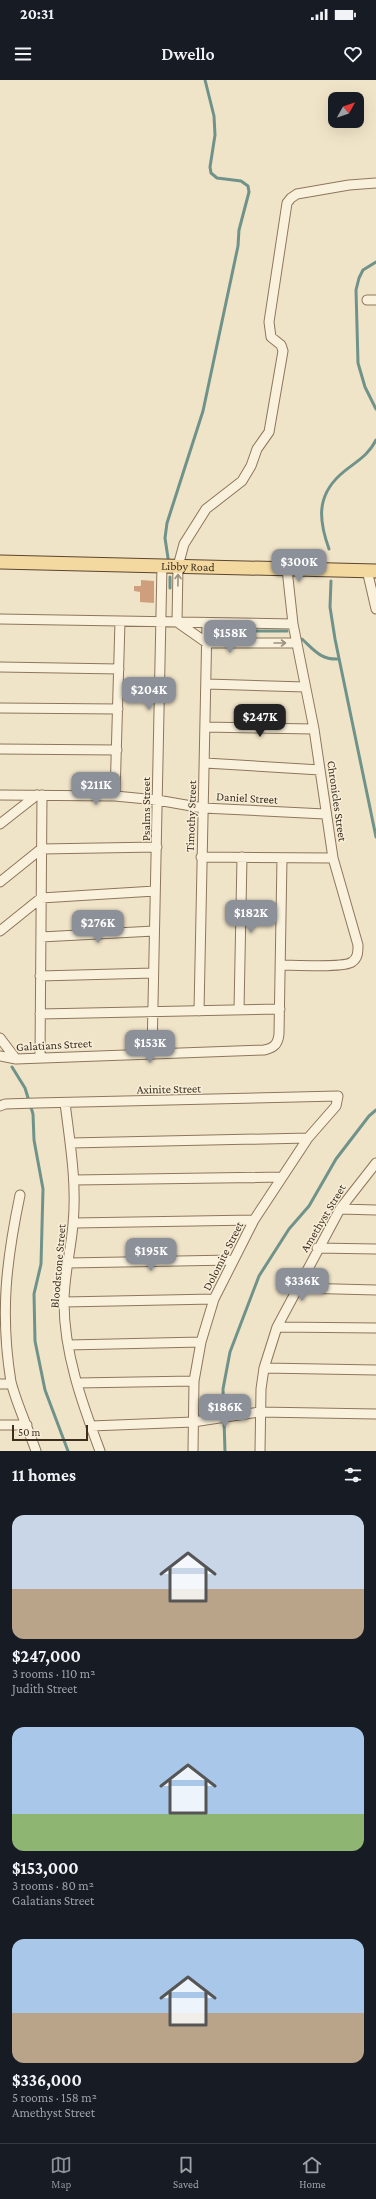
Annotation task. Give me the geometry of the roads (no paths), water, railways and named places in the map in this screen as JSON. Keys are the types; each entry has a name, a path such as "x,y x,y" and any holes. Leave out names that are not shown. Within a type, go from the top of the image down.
{"main road":[{"name":"Libby Road","path":"0,562 372,571"}],"street":[{"path":"178,622 178,566 184,544 206,509 242,481 251,466 257,449 270,430 271,413 283,351 281,345 271,337 269,322 285,213 289,200 298,194 349,185 376,183"},
{"name":"Psalms Street","path":"152,1053 162,565"},
{"name":"Chronicles Street","path":"280,965 346,965 352,962 358,954 357,940 334,858 325,814 314,729 297,643 287,569"},
{"path":"372,571 376,609"},
{"path":"0,619 294,624"},
{"path":"115,796 120,621"},
{"path":"178,622 207,643 297,643"},
{"name":"Timothy Street","path":"199,1011 201,857 207,684 207,623"},
{"path":"0,667 119,669"},
{"path":"207,684 305,687"},
{"path":"0,708 118,709"},
{"path":"206,727 314,729"},
{"path":"0,749 117,750"},
{"path":"205,763 320,770"},
{"name":"Daniel Street","path":"0,795 115,796 157,800 203,808 325,814"},
{"path":"0,824 39,795"},
{"path":"39,795 41,849 40,1057"},
{"path":"0,882 41,849 157,847"},
{"path":"201,857 334,858"},
{"path":"239,1010 242,858"},
{"path":"40,1014 280,1009 282,858"},
{"path":"0,931 41,898 155,891"},
{"path":"41,936 154,931"},
{"path":"40,976 153,973"},
{"name":"Galatians Street","path":"0,1056 16,1059 264,1050 276,1045 279,1034 280,1009"},
{"path":"0,1038 16,1059"},
{"name":"Axinite Street","path":"0,1106 5,1104 26,1103 338,1096"},
{"name":"Dolomite Street","path":"192,1451 194,1381 200,1342 214,1299 254,1220 308,1138 336,1106 338,1096"},
{"name":"Bloodstone Street","path":"65,1103 74,1180 74,1223 64,1302 68,1344 76,1383 100,1451"},
{"path":"70,1143 308,1138"},
{"name":"Amethyst Street","path":"260,1451 259,1412 264,1368 278,1327 317,1248 340,1209 374,1166"},
{"path":"74,1180 282,1177"},
{"path":"20,1195 2,1291 2,1342 11,1384 36,1451"},
{"path":"340,1209 376,1210"},
{"path":"74,1223 254,1220"},
{"path":"317,1248 376,1249"},
{"path":"68,1263 233,1260"},
{"path":"298,1288 376,1290"},
{"path":"64,1302 214,1299"},
{"path":"278,1327 376,1328"},
{"path":"68,1344 200,1342"},
{"path":"264,1368 376,1370"},
{"path":"76,1383 194,1381"},
{"path":"0,1384 11,1384"},
{"path":"91,1426 193,1422 259,1412 376,1414"},
{"path":"0,1425 27,1425"}],"waterway":[{"path":"168,558 165,538 167,523 203,411 238,246 239,230 249,192 248,186 241,181 217,178 211,173 210,167 215,135 214,116 205,80"},
{"path":"376,262 363,270 356,290 358,363 365,387 376,409"},
{"path":"329,549 323,529 323,501 332,483 369,451 376,440"},
{"path":"170,577 170,588"},
{"path":"331,581 330,607 335,639 376,837"},
{"path":"209,631 287,631"},
{"path":"302,639 319,654 327,658 339,659"},
{"path":"12,1067 25,1088 33,1114 34,1140 43,1189 41,1264 34,1294 35,1341 45,1390 68,1451"},
{"path":"225,1451 223,1389 230,1352 259,1276 289,1229 309,1206 336,1159 369,1116 376,1110"}]}
